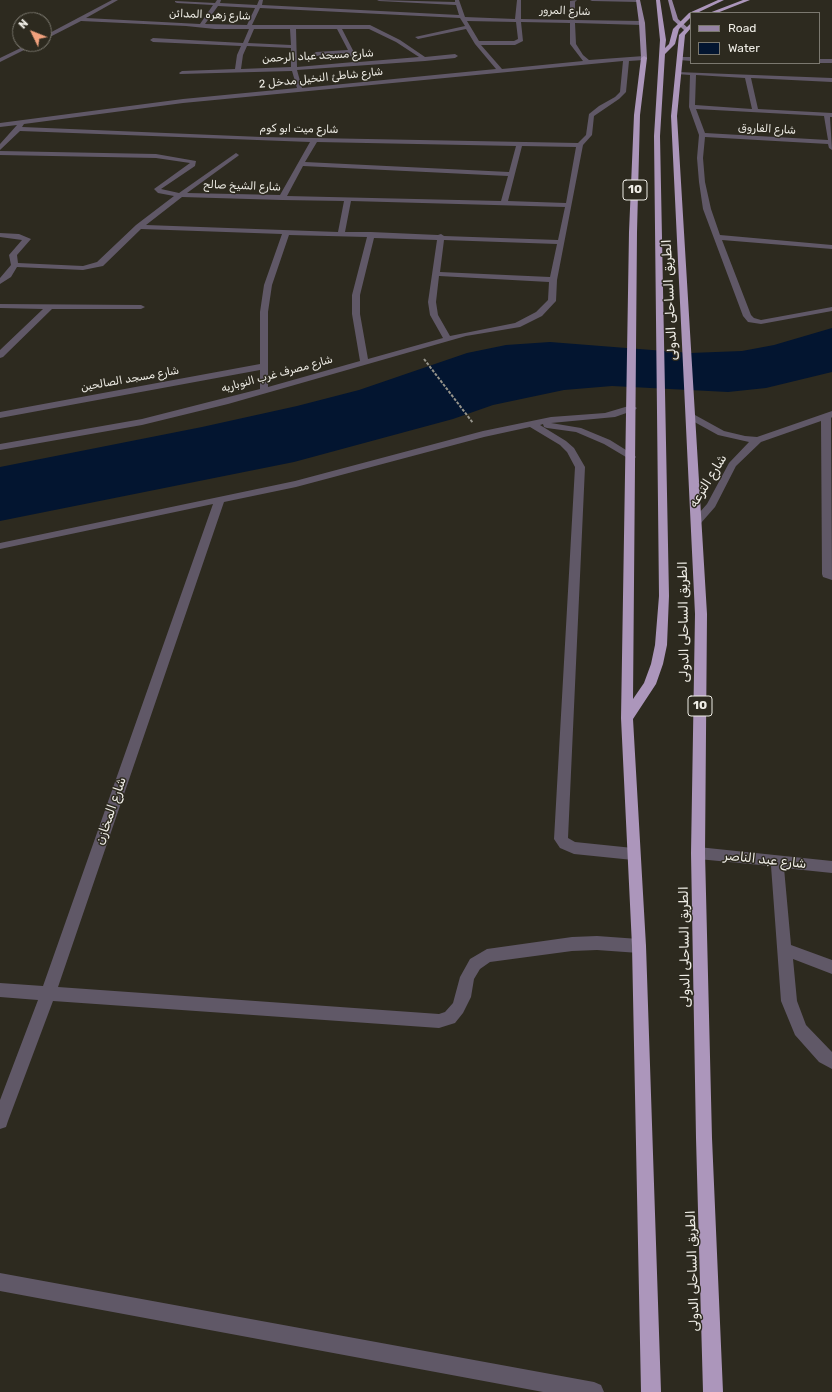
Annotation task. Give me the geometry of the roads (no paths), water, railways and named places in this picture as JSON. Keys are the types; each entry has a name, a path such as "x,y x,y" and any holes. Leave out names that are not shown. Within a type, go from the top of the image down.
{"highway":[{"path":"627,718 650,684 657,664 661,645 664,596 657,136 663,53 663,28 658,0"},
{"path":"696,12 722,0"},
{"path":"715,12 748,0"},
{"path":"663,53 672,44 676,29 690,16"},
{"name":"الطريق الساحلى الدولى","path":"688,27 682,35 686,59 679,74 675,94 674,116 692,417 701,614 698,853 704,1146 713,1392"},
{"name":"10","path":"644,58 637,115 631,323 632,408 627,718 639,946 651,1392"}],"main road":[{"name":"10","path":"638,0 642,23 644,58"},
{"name":"10","path":"670,0 676,20 688,27"}],"street":[{"path":"52,34 116,0"},
{"path":"201,26 219,0"},
{"path":"238,71 240,55 251,27 249,25 262,0"},
{"path":"379,0 457,2 463,18 477,43 500,70"},
{"path":"477,43 519,42 521,40 518,20 518,0"},
{"path":"575,0 572,1 573,44 581,56 588,62"},
{"path":"592,0 638,0"},
{"name":"شارع المرور","path":"177,2 258,7 350,8 463,18 642,23"},
{"path":"303,21 306,7"},
{"path":"347,27 350,8"},
{"name":"شارع زهره المدائن","path":"79,19 222,28 293,27 303,21 339,27 374,28 425,59"},
{"path":"268,27 270,21"},
{"path":"293,27 294,69 300,90"},
{"path":"339,27 358,65"},
{"path":"418,37 468,27"},
{"path":"153,40 294,47"},
{"path":"316,54 352,51"},
{"path":"0,60 16,52"},
{"name":"شارع مسجد عباد الرحمن","path":"182,73 294,69 455,56"},
{"name":"شارع شاطئ النخيل مدخل 2","path":"0,125 20,126 144,106 500,70 644,58"},
{"path":"436,274 553,280 580,145 589,135 591,115 601,107 617,98 623,92 626,59"},
{"path":"820,61 832,61"},
{"path":"679,74 832,80"},
{"path":"693,74 692,107 702,135 700,158 702,182 707,209 747,316 756,322 782,320 832,309"},
{"path":"748,77 755,110"},
{"path":"692,107 829,114 832,144"},
{"path":"0,148 20,126"},
{"name":"شارع ميت ابو كوم","path":"20,126 315,139 580,145"},
{"name":"شارع الفاروق","path":"702,135 832,144"},
{"path":"282,198 315,139"},
{"path":"504,203 520,143"},
{"name":"شارع الشيخ صالح","path":"0,153 156,156 193,161 193,165 157,189 160,192 180,195 569,205"},
{"path":"15,265 84,268 96,266 104,261 139,227 180,195 236,155"},
{"path":"302,164 512,174"},
{"path":"341,233 348,199"},
{"path":"139,227 441,236 561,242"},
{"path":"264,391 264,312 268,284 286,232"},
{"path":"365,363 356,314 356,295 371,234"},
{"path":"0,235 19,236 27,239 13,255 15,265 8,275 0,282"},
{"path":"441,236 432,302 434,315 448,339"},
{"path":"717,237 832,247"},
{"name":"شارع مصرف غرب النوباريه","path":"0,447 142,422 264,391 465,334 517,325 539,314 552,301 553,280"},
{"path":"0,306 141,307"},
{"path":"0,355 50,306"},
{"name":"شارع مسجد الصالحين","path":"0,415 264,366"},
{"path":"0,546 342,473 483,434 566,418 604,416 632,408"},
{"path":"829,415 827,574 832,576"},
{"name":"شارع الترعه","path":"697,521 711,505 732,465 758,440 829,415"},
{"name":"شارع الترعه","path":"692,417 721,433 745,439 758,440"},
{"path":"532,424 562,427 593,436 613,445 631,457"},
{"path":"532,424 567,447 577,459 580,467 561,839 565,844 574,848 633,854"},
{"name":"شارع المخازن","path":"0,1121 48,993 220,500"},
{"name":"شارع عبد الناصر","path":"698,853 832,867"},
{"path":"777,862 789,1001 800,1030 825,1057 832,1061"},
{"path":"0,990 439,1021 450,1018 458,1008 463,997 467,978 475,964 487,956 572,944 597,943 639,946"},
{"path":"785,948 832,966"},
{"path":"0,1282 594,1392"}],"water":[{"path":"832,328 832,372 766,388 728,392 612,386 564,390 493,405 453,419 294,462 0,521 0,467 202,427 297,406 359,390 467,353 506,345 550,342 690,353 742,351 774,345"}]}
